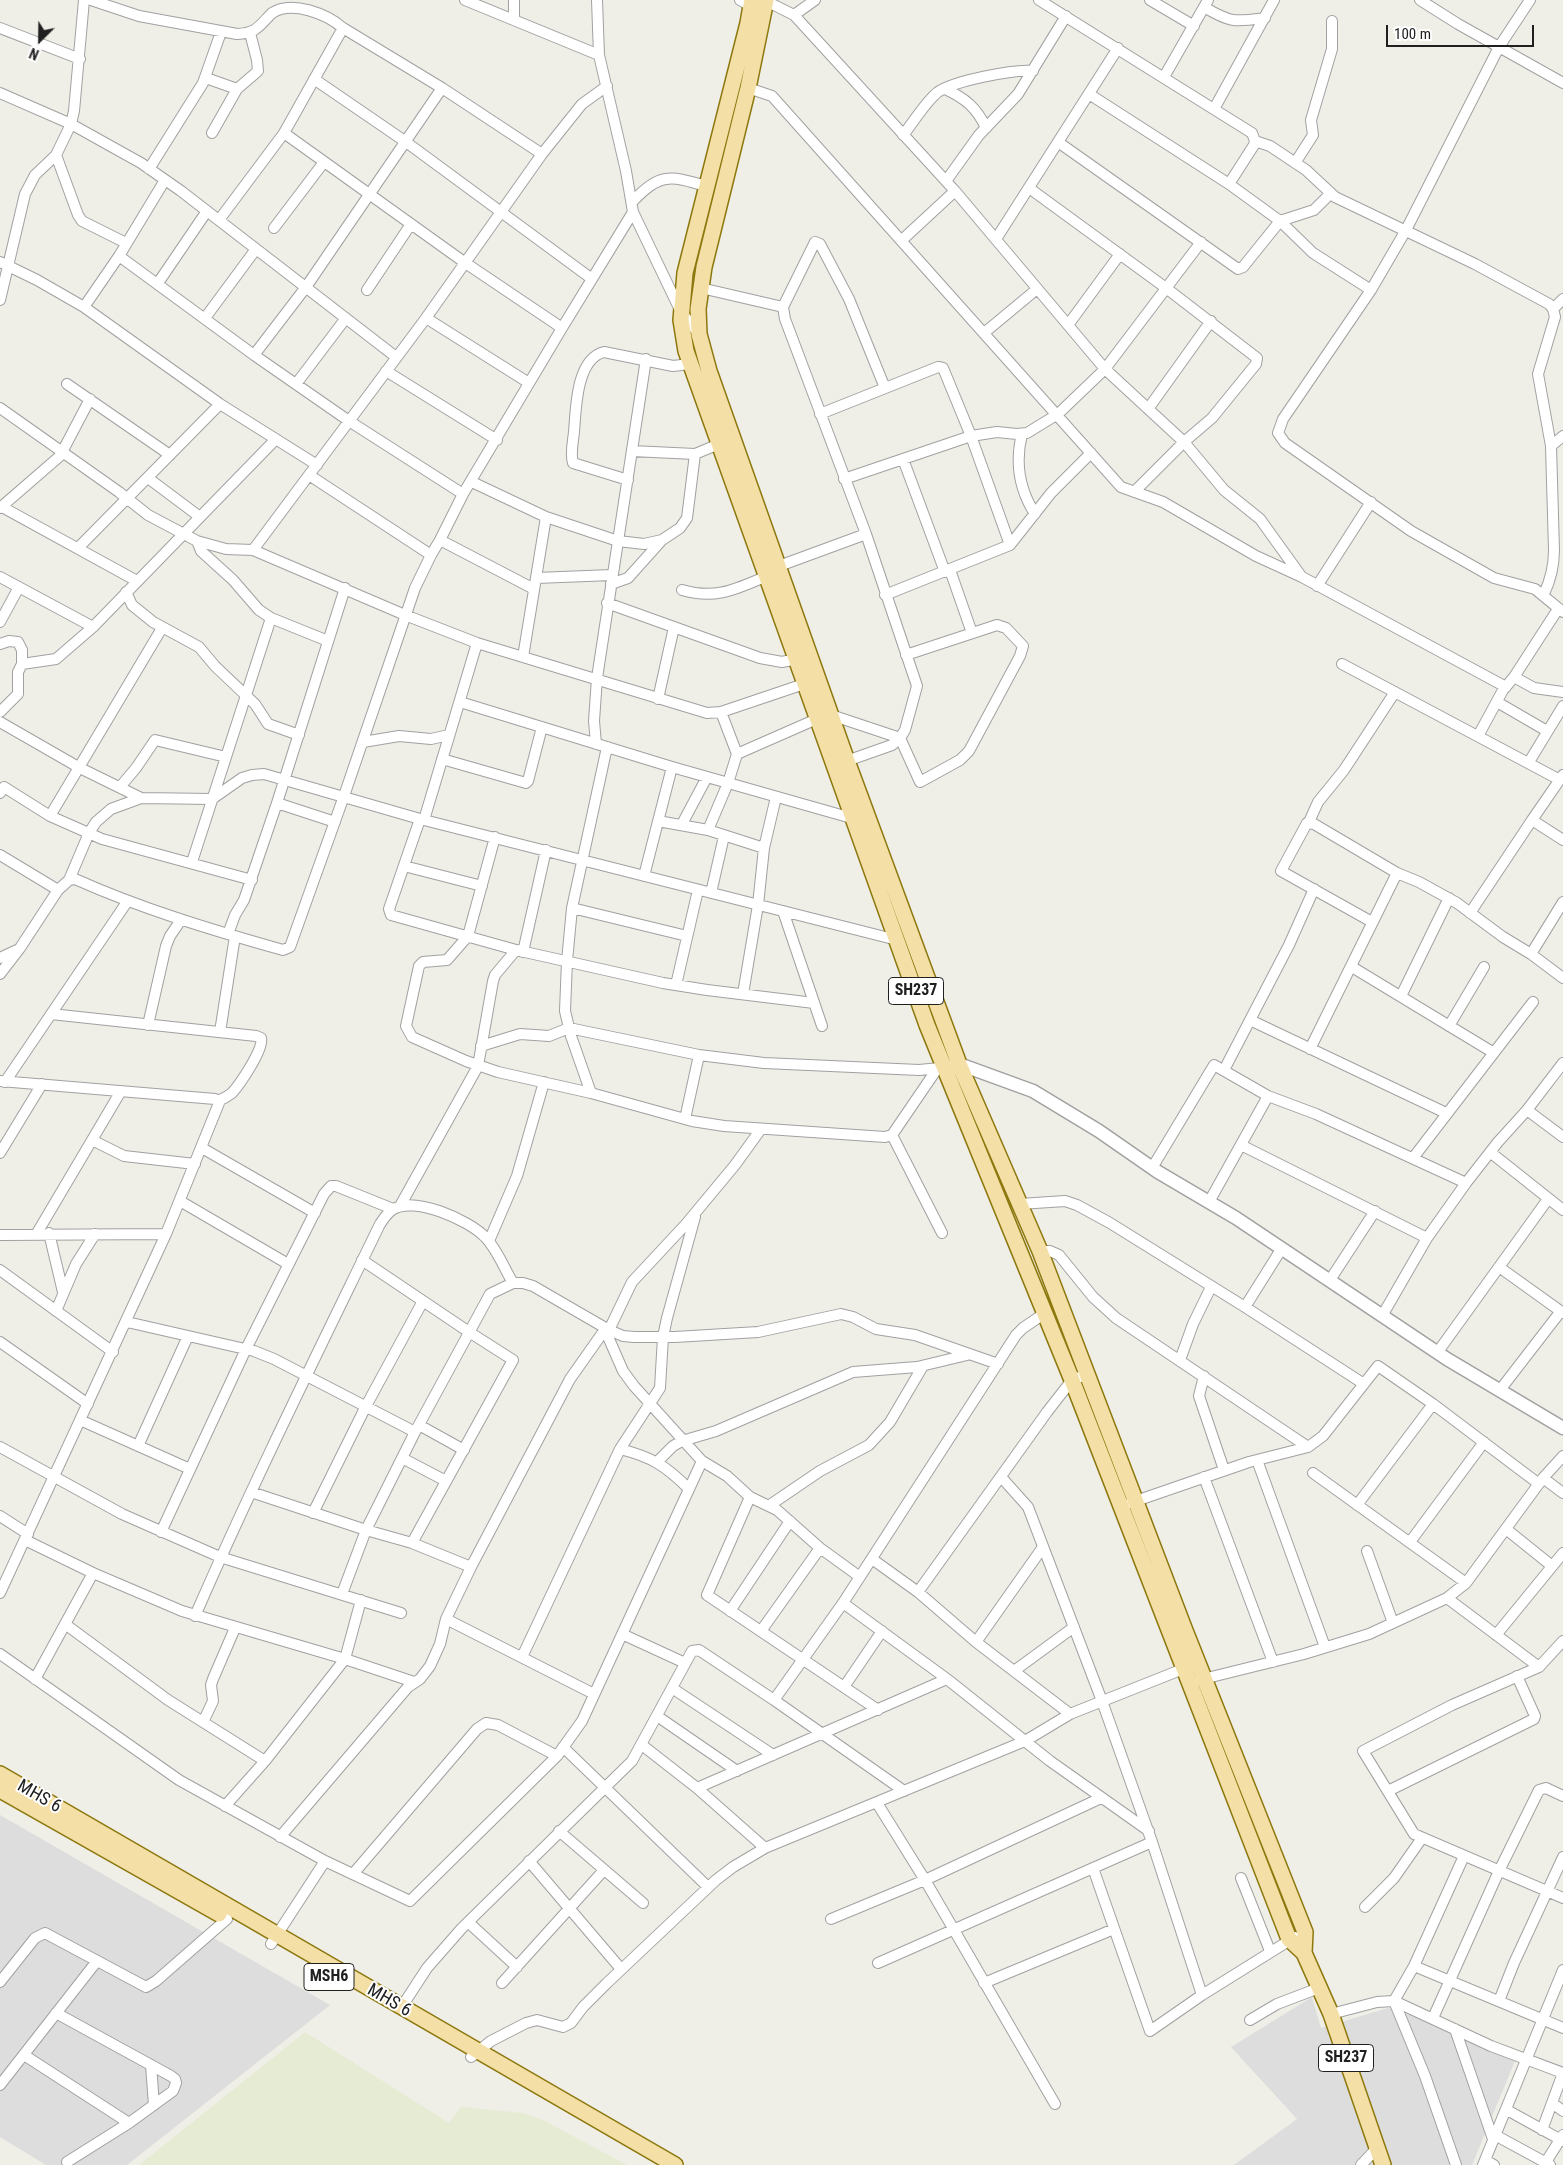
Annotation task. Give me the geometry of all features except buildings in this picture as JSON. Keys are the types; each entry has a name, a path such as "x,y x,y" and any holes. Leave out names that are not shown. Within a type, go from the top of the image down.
{"main road":[{"name":"SH237","path":"766,0 748,88 721,192 701,288 698,309 699,334 709,371 779,566 812,681 947,1067 1020,1204 1040,1251 1136,1500 1192,1665"},
{"name":"SH237","path":"747,2 685,273 681,330 690,364 797,659 812,681"},
{"name":"SH237","path":"842,763 855,819 897,940 1122,1505 1192,1665 1304,1932 1304,1953 1331,2014 1379,2159"},
{"name":"SH237","path":"1198,1680 1289,1940 1304,1953"},
{"name":"MHS 6","path":"0,1774 274,1940 401,2008 474,2054 674,2165"},
{"name":"MSH6","path":"0,1790 227,1919 274,1940 474,2054 658,2165"}],"street":[{"path":"0,300 3,264 25,194 30,182 56,154 71,124 77,94 84,0"},
{"path":"90,0 127,13 238,34 250,33 257,29 273,12 280,9 291,7 314,9 442,88 542,154"},
{"path":"465,0 599,54"},
{"path":"514,0 514,20"},
{"path":"597,0 599,54 626,171 632,207 681,312 699,334"},
{"path":"766,0 794,15 955,191 1105,369 1184,442 1224,490 1260,519 1302,578"},
{"path":"794,15 815,0"},
{"path":"1039,0 1252,133 1255,141"},
{"path":"1150,0 1194,26"},
{"path":"1214,109 1274,0"},
{"path":"1420,0 1458,24 1563,83"},
{"path":"1478,736 1506,687 1561,610 1544,594 1528,586 1494,578 1411,531 1285,443 1278,433 1283,419 1370,290 1406,230 1499,47 1529,0"},
{"path":"1164,77 1206,4 1228,20 1236,22 1264,18"},
{"path":"946,181 986,128 1009,105 1033,71 1066,16"},
{"path":"1295,163 1313,135 1311,120 1332,49 1332,21"},
{"path":"0,28 80,59"},
{"path":"219,220 284,133 343,28"},
{"path":"149,169 206,78 221,32"},
{"path":"212,133 237,89 258,71 250,33"},
{"path":"996,239 1118,48"},
{"path":"903,135 934,95 945,89 1001,72 1019,69 1033,71"},
{"path":"206,78 237,89"},
{"path":"314,79 406,142 592,279"},
{"path":"253,550 426,318 542,154 582,104 607,86"},
{"path":"254,355 306,287 442,88"},
{"path":"748,88 772,96 1058,414 1121,487 1163,502 1256,556 1302,578 1506,687"},
{"path":"945,89 968,101 981,117 986,128"},
{"path":"0,93 71,124 149,169 219,220 396,357"},
{"path":"1089,94 1229,184 1280,220 1313,253 1370,290"},
{"path":"284,133 464,262 562,328"},
{"path":"1255,141 1262,142 1295,163 1321,182 1342,201 1475,264 1549,304 1553,309 1554,317 1538,374 1558,443 1554,566 1551,580 1544,594"},
{"path":"1229,184 1255,141"},
{"path":"1058,142 1235,268 1240,269 1280,220 1314,210 1331,193"},
{"path":"56,154 78,215 82,221 126,243"},
{"path":"274,228 324,162"},
{"path":"69,880 75,879 127,902 181,920 283,950 290,947 363,742 405,615 430,555 440,540 463,494 472,482 592,279 632,207 646,187 666,179 679,178 706,186"},
{"path":"84,307 119,256 165,180"},
{"path":"1028,188 1256,354 1257,361 1212,418 1184,442 1134,492"},
{"path":"902,240 955,191"},
{"path":"158,283 207,211"},
{"path":"367,290 411,224"},
{"path":"842,763 892,745 900,738 905,730 916,693 916,686 866,534 789,334 782,307 813,246 817,242 836,272 885,388"},
{"path":"844,479 971,436 997,432 1027,433 1058,414 1105,369 1201,242"},
{"path":"205,318 256,249"},
{"path":"1068,325 1120,254"},
{"path":"119,256 254,355 349,421 463,494"},
{"path":"3,264 37,280 84,307 220,404 317,464"},
{"path":"701,288 782,307"},
{"path":"984,333 1037,289"},
{"path":"1553,309 1563,299"},
{"path":"296,384 346,318"},
{"path":"426,318 529,383"},
{"path":"1148,409 1211,321"},
{"path":"628,480 572,463 580,382 586,367 599,354 611,353 673,366 690,364"},
{"path":"596,744 594,721 597,678 607,603 646,359"},
{"path":"820,414 938,367 942,368 971,436 1010,546"},
{"path":"386,371 497,440"},
{"path":"67,384 170,455"},
{"path":"90,399 63,452 1,508 137,581"},
{"path":"78,548 220,404"},
{"path":"0,408 148,515 197,541 226,549 253,550 405,615 477,643 597,678 706,713 720,712 812,681"},
{"path":"1022,434 1018,449 1019,471 1022,488 1035,514"},
{"path":"22,664 56,659 93,627 276,439"},
{"path":"632,451 695,454 719,444"},
{"path":"885,595 1010,546 1057,486 1091,453"},
{"path":"536,578 628,578 662,540 680,528 687,518 695,454"},
{"path":"903,459 972,633"},
{"path":"309,476 430,555"},
{"path":"148,478 200,517"},
{"path":"472,482 546,517 618,541 644,544 662,540"},
{"path":"1317,586 1371,502"},
{"path":"523,657 546,517"},
{"path":"779,566 866,534"},
{"path":"440,540 534,589"},
{"path":"197,541 201,551 234,580 259,610 271,618 328,641"},
{"path":"682,590 703,595 718,594 767,576"},
{"path":"0,577 93,627"},
{"path":"0,622 19,587"},
{"path":"220,1032 232,935 286,779 345,588"},
{"path":"126,592 137,610 162,628 198,647 245,697 255,704 268,724 299,735"},
{"path":"607,603 772,661 797,659"},
{"path":"192,862 271,618"},
{"path":"736,754 825,716 900,738 920,782 960,760 969,751 1020,656 1023,646 1006,628 996,625 906,655"},
{"path":"658,699 674,627"},
{"path":"50,816 162,628"},
{"path":"0,644 14,640 18,642 22,650 22,664 18,672 18,694 0,712"},
{"path":"477,643 450,735 422,820 389,909 391,915 520,951 676,985 814,1003"},
{"path":"1342,664 1478,736 1561,777 1470,913"},
{"path":"1514,677 1534,688 1563,692"},
{"path":"1372,922 1281,871 1309,822 1318,802 1344,770 1395,692"},
{"path":"460,702 672,767 855,819"},
{"path":"1497,702 1547,731"},
{"path":"1529,762 1563,706"},
{"path":"708,830 728,783 736,754 720,712"},
{"path":"1,724 80,768 141,798"},
{"path":"442,759 526,783 542,727"},
{"path":"363,742 399,736 431,739 450,735"},
{"path":"120,787 155,740 226,756"},
{"path":"591,1093 565,1011 567,961 572,908 607,747"},
{"path":"644,876 672,767"},
{"path":"0,974 20,948 58,890 69,880 89,833 96,822 111,810 141,798 212,799 242,778 264,774 422,820 583,859 897,940"},
{"path":"682,824 707,777"},
{"path":"1,788 50,816 102,839 192,862 252,880"},
{"path":"744,994 758,905 764,848 776,797"},
{"path":"277,803 335,822"},
{"path":"1532,820 1563,840"},
{"path":"658,821 708,830 764,848"},
{"path":"1309,822 1397,873 1449,898 1563,978"},
{"path":"711,893 724,836"},
{"path":"495,838 468,936 447,960 421,963 406,1026 412,1037 478,1066 708,1124 885,1137 892,1135 947,1067"},
{"path":"195,1616 220,1557 380,1224 396,1208 478,1066 493,981 495,975 520,951 546,850"},
{"path":"0,855 58,890"},
{"path":"404,866 482,886"},
{"path":"1310,1049 1397,873"},
{"path":"1224,1070 1288,945 1314,889"},
{"path":"676,985 698,890"},
{"path":"1401,996 1449,898"},
{"path":"3,1081 127,902"},
{"path":"1531,954 1563,902"},
{"path":"572,908 687,936"},
{"path":"783,912 822,1026"},
{"path":"148,1024 166,946 181,920"},
{"path":"0,958 20,948"},
{"path":"1352,967 1494,1053"},
{"path":"1449,1026 1484,967"},
{"path":"1413,1158 1533,1002"},
{"path":"51,1014 262,1038 263,1041 258,1054 233,1091 218,1101"},
{"path":"1250,1020 1446,1114"},
{"path":"481,1046 520,1034 549,1036 569,1028 699,1055 764,1063 919,1070 947,1067 1033,1091 1099,1131 1152,1168 1282,1248 1437,1353 1563,1428"},
{"path":"685,1119 699,1055"},
{"path":"1382,1316 1427,1238 1466,1183 1527,1110 1563,1063"},
{"path":"1152,1168 1214,1065 1268,1096 1316,1114 1466,1183"},
{"path":"3,1081 215,1099 218,1101"},
{"path":"489,1241 517,1176 544,1082"},
{"path":"0,1153 42,1084"},
{"path":"37,1233 121,1091"},
{"path":"1210,1202 1268,1096"},
{"path":"0,1593 166,1234 218,1108 218,1101"},
{"path":"1527,1110 1563,1137"},
{"path":"280,1837 408,1687 430,1666 440,1644 446,1619 471,1567 570,1379 608,1329 632,1282 697,1211 735,1165 761,1128"},
{"path":"892,1135 942,1233"},
{"path":"92,1140 124,1156 195,1164"},
{"path":"1241,1145 1427,1238"},
{"path":"202,1148 314,1213"},
{"path":"1490,1152 1563,1210"},
{"path":"161,1532 246,1349 314,1213 328,1190 336,1186 396,1208 424,1207 456,1218 472,1226 489,1241 513,1283"},
{"path":"1437,1353 1548,1199"},
{"path":"180,1201 288,1264"},
{"path":"1020,1204 1065,1201 1077,1205 1245,1307 1364,1384"},
{"path":"522,1657 620,1449 650,1405 662,1383 663,1338 671,1297 697,1211"},
{"path":"1330,1280 1375,1211"},
{"path":"0,1235 37,1233 166,1234"},
{"path":"49,1233 63,1292"},
{"path":"56,1311 63,1292 95,1234"},
{"path":"1245,1307 1282,1248"},
{"path":"1040,1251 1050,1251 1059,1255 1102,1306 1308,1447"},
{"path":"362,1260 513,1360 412,1543"},
{"path":"1500,1267 1562,1312 1500,1390"},
{"path":"0,1270 113,1352"},
{"path":"342,1594 366,1530 469,1332 490,1294 513,1283 533,1286 623,1336 663,1338 758,1332 841,1314 853,1317 876,1328 914,1335 967,1355 998,1364"},
{"path":"1180,1360 1193,1324 1211,1287"},
{"path":"313,1513 366,1406 423,1301"},
{"path":"774,1700 843,1603 1023,1328 1045,1313"},
{"path":"126,1322 246,1349 274,1359 366,1406 464,1450"},
{"path":"608,1329 609,1339 623,1371 650,1405 702,1461 727,1476 750,1496 770,1505 820,1548 860,1577"},
{"path":"138,1446 188,1336"},
{"path":"0,1342 88,1404"},
{"path":"657,1462 673,1446 682,1441 716,1431 853,1372 893,1371 967,1355"},
{"path":"770,1505 820,1471 869,1445 890,1422 923,1366"},
{"path":"1122,1505 1224,1470 1308,1447 1323,1436 1378,1366 1484,1442 1541,1481 1563,1493"},
{"path":"918,1592 1002,1478 1047,1412 1072,1380 1088,1374"},
{"path":"1204,1376 1199,1396 1224,1470"},
{"path":"1357,1505 1433,1404"},
{"path":"80,1420 190,1469"},
{"path":"1410,1542 1484,1442"},
{"path":"0,1447 122,1514 220,1557 400,1613"},
{"path":"620,1449 640,1454 657,1462 674,1474 689,1490"},
{"path":"1198,1680 1273,1662 1369,1634 1447,1598 1466,1583 1541,1481 1563,1456"},
{"path":"402,1458 446,1481"},
{"path":"1257,1460 1325,1647"},
{"path":"0,1654 179,1780 325,1861 410,1901 560,1751 582,1721 702,1461"},
{"path":"1313,1473 1466,1583"},
{"path":"1204,1477 1273,1662"},
{"path":"1002,1478 1028,1507 1151,1836 1202,1995"},
{"path":"251,1492 412,1543 471,1567"},
{"path":"750,1496 708,1591 709,1597 878,1710"},
{"path":"0,1516 27,1537 93,1573 195,1616 414,1682"},
{"path":"730,1611 790,1521"},
{"path":"1506,1529 1552,1566"},
{"path":"976,1642 1043,1547"},
{"path":"761,1631 820,1548"},
{"path":"1367,1551 1393,1623"},
{"path":"1496,1635 1563,1553"},
{"path":"872,1559 918,1592 976,1642 1070,1714"},
{"path":"35,1679 93,1573"},
{"path":"1447,1598 1539,1667"},
{"path":"225,1806 265,1761 345,1660 361,1600"},
{"path":"843,1603 947,1679 1024,1741 1151,1836"},
{"path":"446,1619 594,1694"},
{"path":"65,1624 168,1700 265,1761"},
{"path":"203,1722 213,1701 211,1685 213,1679 235,1628"},
{"path":"1014,1671 1074,1628"},
{"path":"844,1686 882,1631"},
{"path":"622,1634 684,1663"},
{"path":"1563,1641 1539,1667 1452,1705 1363,1751 1414,1834 1563,1898"},
{"path":"401,2008 427,1968 468,1922 603,1787 626,1768 642,1745 692,1651 699,1650 904,1791"},
{"path":"474,2054 491,2041 526,2023 537,2020 567,2026 583,2007 708,1887 733,1866 765,1848 1024,1741 1070,1714 1192,1665"},
{"path":"1388,1791 1534,1719 1535,1716 1517,1676"},
{"path":"697,1788 947,1679"},
{"path":"672,1688 773,1755"},
{"path":"657,1716 737,1771"},
{"path":"353,1874 477,1729 486,1723 498,1725 560,1751 603,1787 708,1887"},
{"path":"642,1745 697,1788 765,1848"},
{"path":"1433,2018 1499,1871 1539,1790 1546,1788 1563,1796"},
{"path":"831,1919 925,1880 1101,1798"},
{"path":"876,1803 925,1880 1055,2104"},
{"path":"559,1831 643,1904"},
{"path":"878,1963 953,1928 1094,1868 1151,1836"},
{"path":"1365,1907 1394,1878 1422,1838"},
{"path":"1394,2001 1414,1966 1464,1856"},
{"path":"1499,2001 1514,1963 1563,1857"},
{"path":"274,1940 325,1861"},
{"path":"529,1861 622,1969"},
{"path":"1094,1868 1150,2031 1270,1951 1304,1932"},
{"path":"502,1983 604,1870"},
{"path":"1241,1878 1270,1951"},
{"path":"0,1982 39,1934 50,1934 146,1987 156,1981 227,1919"},
{"path":"468,1922 517,1967"},
{"path":"984,1983 1114,1929"},
{"path":"0,2085 97,1960"},
{"path":"1414,1966 1563,2028"},
{"path":"1487,2163 1494,2137 1507,2110 1526,2058 1563,1970"},
{"path":"1250,2020 1277,2004 1319,1988"},
{"path":"1394,2001 1425,2076 1456,2165"},
{"path":"1331,2014 1377,2002 1394,2001 1491,2046 1563,2073 1542,2130"},
{"path":"56,2013 171,2076 175,2079 176,2083 173,2091 154,2105 67,2162"},
{"path":"1455,2029 1494,2137 1547,2164 1562,2138 1542,2130 1507,2110"},
{"path":"24,2055 130,2122"},
{"path":"151,2065 154,2105"},
{"path":"1552,2104 1563,2111"},
{"path":"1361,2165 1379,2159"}],"shaded area":[{"path":"0,1815 330,2005 127,2165 46,2165 0,2137"},
{"path":"1312,1997 1321,2028 1388,2008 1419,2018 1515,2061 1472,2165 1234,2165 1297,2119 1231,2047"}],"green space":[{"path":"305,2032 449,2123 461,2107 523,2113 543,2120 627,2165 139,2165"}]}
